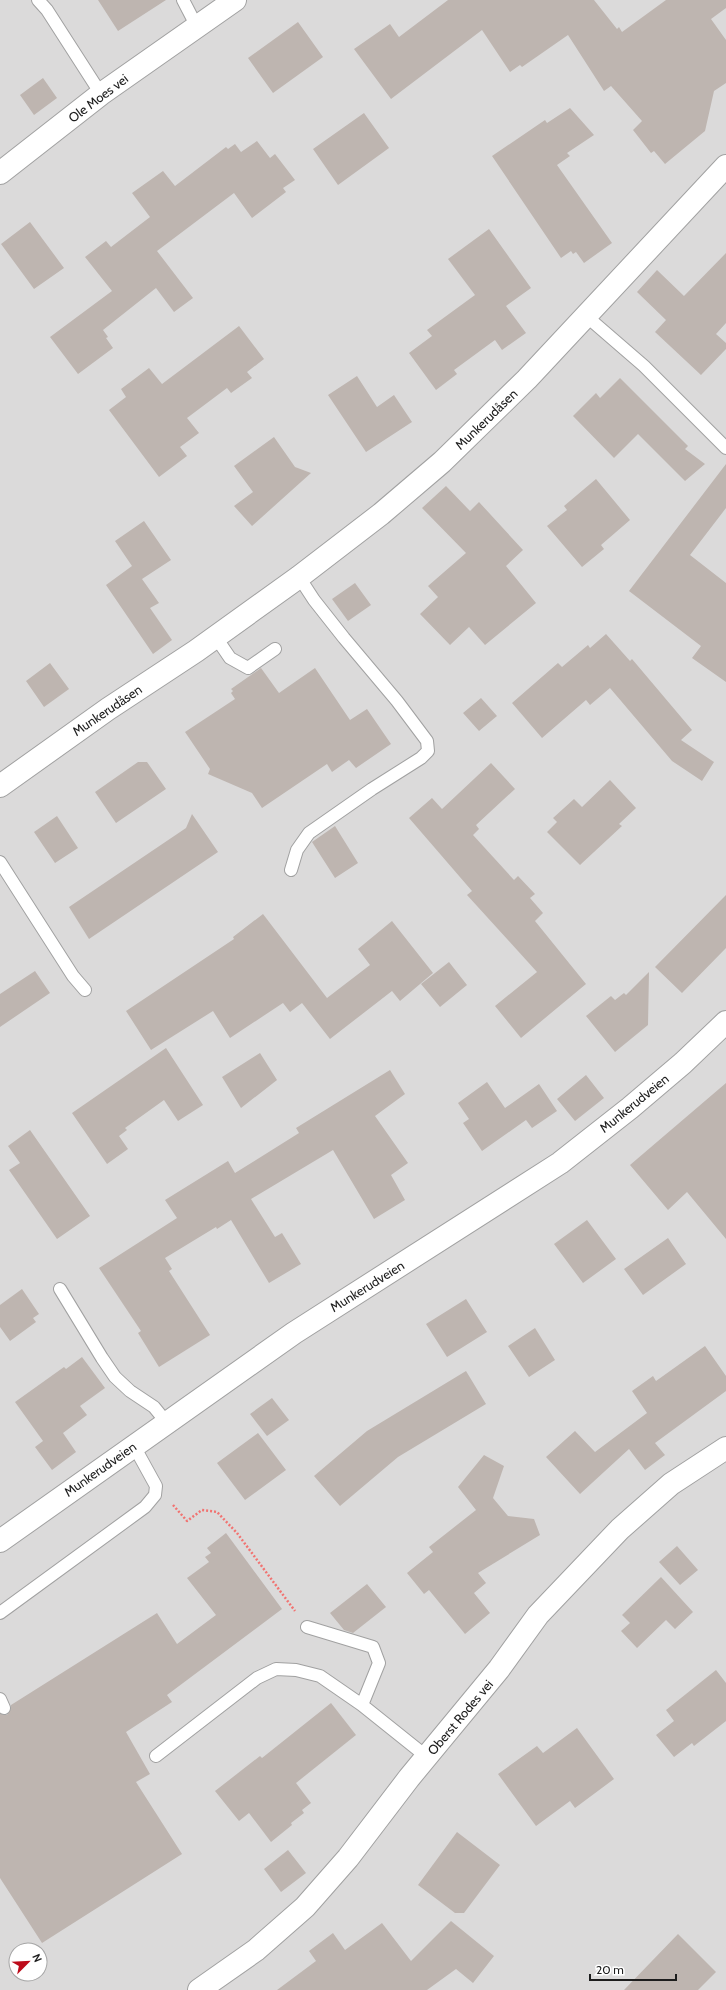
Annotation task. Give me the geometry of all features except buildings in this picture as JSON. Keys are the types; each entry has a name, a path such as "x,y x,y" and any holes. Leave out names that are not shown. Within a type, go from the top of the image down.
{"street":[{"name":"Ole Moes vei","path":"0,173 102,94 235,0"},
{"name":"Munkerudåsen","path":"0,786 299,577 381,514 442,462 527,379 585,315 643,256 654,242 726,166"},
{"name":"Munkerudveien","path":"0,1540 294,1333 560,1163 630,1108 683,1063 726,1022"},
{"name":"Oberst Rodes vei","path":"199,1990 256,1950 305,1907 348,1858 427,1757 499,1669 538,1615 620,1529 671,1484 726,1448"}],"lane":[{"path":"38,0 47,10 102,94"},
{"path":"183,0 198,27"},
{"path":"585,315 644,366 726,448"},
{"path":"291,870 297,850 309,833 372,789 421,758 428,751 427,741 397,701 314,600 299,577"},
{"path":"215,636 230,658 248,668 275,649"},
{"path":"0,862 74,976 85,990"},
{"path":"60,1289 115,1377 130,1391 154,1407 167,1422"},
{"path":"0,1613 145,1507 155,1495 156,1486 134,1446"},
{"path":"307,1627 373,1647 379,1663 362,1704"},
{"path":"156,1756 257,1678 276,1670 296,1670 320,1676 362,1704 427,1757"}],"path":[{"path":"156,1486 188,1521 202,1510 217,1512 237,1533 307,1627"}],"shaded area":[{"path":"0,0 726,0 726,1990 0,1990"}]}
